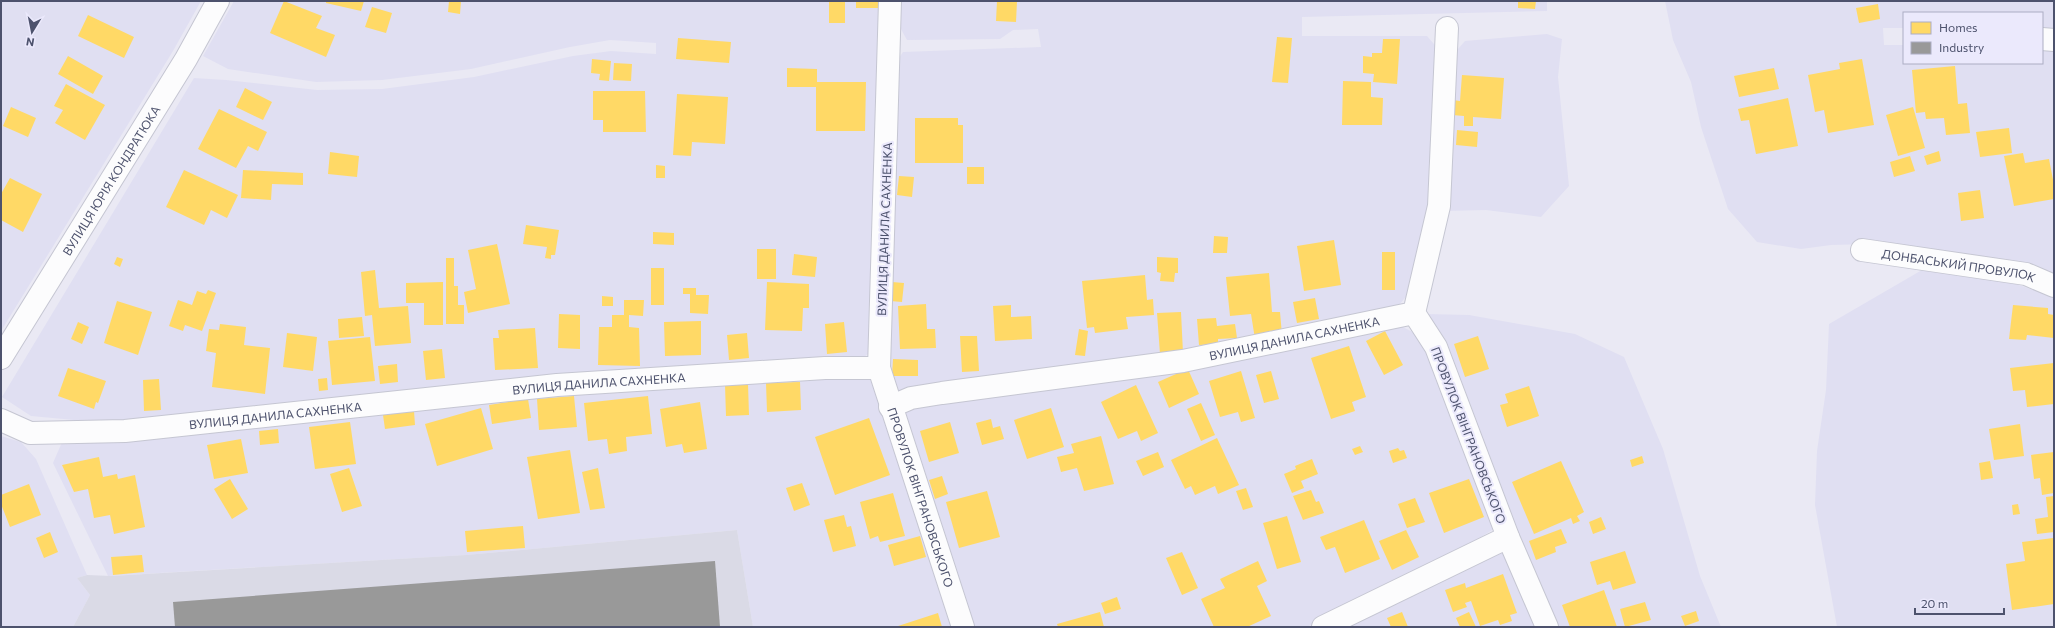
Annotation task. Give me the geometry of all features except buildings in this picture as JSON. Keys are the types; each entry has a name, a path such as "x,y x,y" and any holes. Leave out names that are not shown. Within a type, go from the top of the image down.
{"street":[{"name":"ВУЛИЦЯ ЮРІЯ КОНДРАТЮКА","path":"1,358 186,59 218,1"},
{"name":"ВУЛИЦЯ ДАНИЛА САХНЕНКА","path":"1,420 30,433 125,431 557,386 825,368 879,368 890,47 890,1"},
{"path":"1414,313 1439,206 1447,28"},
{"path":"2043,39 2054,40"},
{"name":"ДОНБАСЬКИЙ ПРОВУЛОК","path":"1862,250 2026,274 2054,286"},
{"name":"ВУЛИЦЯ ДАНИЛА САХНЕНКА","path":"890,407 911,398 936,394 1183,361 1414,313"},
{"name":"ПРОВУЛОК ВІНГРАНОВСЬКОГО","path":"1414,313 1436,346 1508,537 1547,627"},
{"name":"ПРОВУЛОК ВІНГРАНОВСЬКОГО","path":"879,368 890,407 964,627"},
{"name":"ПРОВУЛОК ВІНГРАНОВСЬКОГО","path":"1323,627 1508,537"}],"shaded area":[{"path":"1,1 201,1 173,51 1,331"},
{"path":"234,1 884,1 874,349 859,361 128,425 31,416 2,397 194,78 317,90 382,89 474,77 573,56 611,51 656,54 656,43 610,40 570,47 471,69 382,80 316,82 228,69 203,56"},
{"path":"896,1 1547,1 1547,11 1302,17 1302,36 1427,36 1440,51 1433,204 1416,285 1392,313 1182,357 920,393 897,390 883,371 893,67 903,52 1041,47 1038,29 1013,30 1000,39 907,40 896,20"},
{"path":"1665,1 2054,1 2054,32 2043,32 2043,12 1903,12 1903,28 1883,28 1884,45 1903,45 1903,64 2043,64 2043,44 2054,44 2054,278 1870,244 1831,245 1801,249 1757,242 1728,209 1701,127 1691,82 1673,40"},
{"path":"1547,34 1562,39 1558,77 1569,186 1541,217 1486,210 1444,211 1451,57 1465,41"},
{"path":"1922,270 1990,275 2054,297 2054,627 1837,627 1815,505 1817,451 1826,390 1829,324"},
{"path":"1426,314 1469,315 1575,334 1624,357 1663,449 1700,576 1721,627 1554,627"},
{"path":"1397,324 1428,340 1497,527 1441,562 1307,627 969,627 901,419 909,408"},
{"path":"859,376 875,382 958,627 753,627 737,530 466,555 108,576 53,463 63,440 558,391"},
{"path":"1,436 21,442 36,459 87,575 77,578 90,595 73,627 1,627"},
{"path":"737,530 753,627 73,627 90,595 77,578 87,575 111,576 466,555"},
{"path":"1504,550 1538,627 1342,627"}]}
